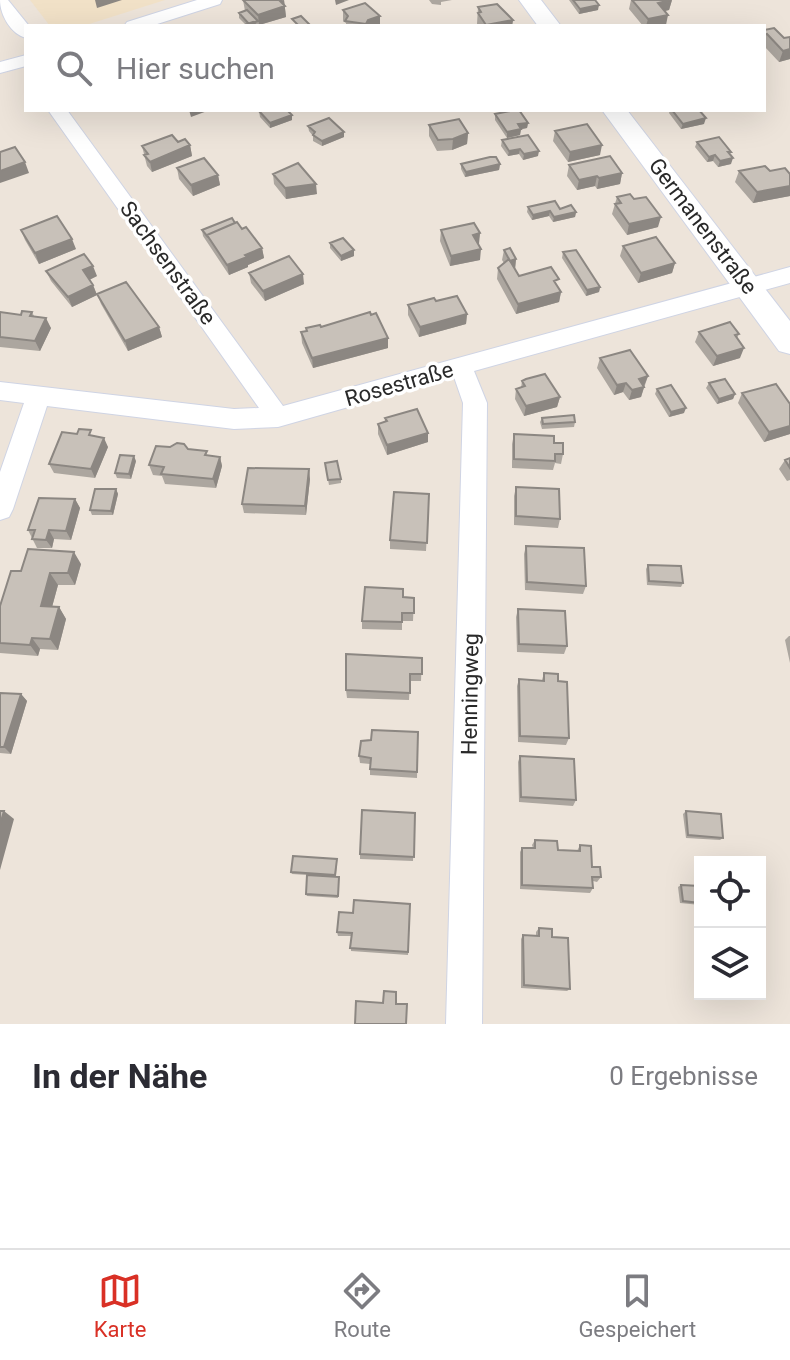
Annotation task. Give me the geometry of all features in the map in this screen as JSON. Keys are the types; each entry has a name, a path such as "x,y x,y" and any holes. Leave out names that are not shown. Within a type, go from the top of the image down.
{"street":[{"path":"139,24 214,0"},
{"path":"530,0 548,24"},
{"path":"0,1 24,31"},
{"path":"0,68 24,63"},
{"name":"Sachsenstraße","path":"58,112 278,417"},
{"name":"Germanenstraße","path":"616,112 790,343"},
{"name":"Rosestraße","path":"0,391 234,419 278,417 790,275"},
{"name":"Henningweg","path":"460,367 475,403 464,1024"},
{"path":"0,509 39,395"}],"shaded area":[{"path":"30,0 165,0 89,24 48,24"}],"building":[{"path":"243,0 282,0 285,6 258,15"},
{"path":"573,0 595,0 599,5 580,9"},
{"path":"632,0 671,0 658,3 668,15 648,19"},
{"path":"365,3 380,16 368,20 366,24 345,21 348,16 343,10"},
{"path":"497,4 513,20 485,24 478,7"},
{"path":"247,10 258,21 249,24 239,13"},
{"path":"301,16 309,24 297,24 292,19"},
{"path":"774,28 784,38 790,37 790,49 783,51 766,34 766,30"},
{"path":"260,112 289,112 292,115 270,123"},
{"path":"520,112 528,123 518,124 521,129 507,132 495,114"},
{"path":"674,112 701,112 706,118 683,124"},
{"path":"329,118 344,132 322,141 313,135 315,132 308,126"},
{"path":"459,119 468,133 453,139 438,140 429,125"},
{"path":"587,124 602,145 570,152 555,131"},
{"path":"172,135 178,142 185,139 190,145 150,162 142,146"},
{"path":"528,135 539,151 524,154 520,149 509,151 502,140"},
{"path":"719,137 733,158 720,161 715,155 709,157 697,142"},
{"path":"15,147 25,162 0,171 0,152"},
{"path":"610,156 622,173 579,180 569,165"},
{"path":"496,157 500,164 466,172 461,164"},
{"path":"204,158 218,175 191,185 177,168"},
{"path":"298,163 316,184 285,188 273,174"},
{"path":"765,166 770,171 785,168 790,174 790,186 757,192 739,171"},
{"path":"630,194 634,199 646,197 661,217 629,224 615,204 621,203 617,197"},
{"path":"555,201 560,209 571,205 576,212 554,217 550,211 533,215 528,207"},
{"path":"57,216 72,239 35,253 21,230"},
{"path":"232,218 235,223 208,237 202,230"},
{"path":"237,222 242,229 246,227 262,248 227,265 207,235"},
{"path":"474,223 480,233 473,235 481,249 451,256 441,230"},
{"path":"656,237 675,263 641,273 623,246"},
{"path":"343,238 354,250 341,256 330,243"},
{"path":"510,248 516,259 510,261 504,250"},
{"path":"576,250 600,287 587,290 563,252"},
{"path":"84,254 93,266 83,270 93,285 68,297 46,271"},
{"path":"289,256 303,274 263,291 249,273"},
{"path":"509,259 519,276 551,267 559,279 554,281 561,292 518,304 498,268"},
{"path":"126,282 159,327 125,341 97,294"},
{"path":"457,296 467,314 420,327 408,305 434,298 436,301"},
{"path":"22,311 32,312 30,316 46,318 35,341 0,337 0,312 21,315"},
{"path":"370,312 371,315 376,313 388,338 312,358 301,332 307,331 306,328 321,327"},
{"path":"730,322 744,348 717,356 699,332"},
{"path":"630,350 648,376 639,379 644,387 632,390 626,383 617,385 600,358"},
{"path":"545,374 560,397 526,406 516,389 525,386 522,381"},
{"path":"725,379 735,394 719,399 709,383"},
{"path":"776,384 790,404 790,426 769,432 742,393"},
{"path":"671,385 686,408 671,412 657,389"},
{"path":"417,409 428,433 387,445 378,424 387,421 385,418"},
{"path":"574,415 575,422 543,424 542,418"},
{"path":"79,429 91,430 89,435 104,438 91,469 49,464 62,432 77,434"},
{"path":"514,434 554,436 554,443 563,443 563,454 555,454 555,461 514,459"},
{"path":"177,443 184,444 188,449 207,451 205,455 220,457 213,479 161,474 164,467 149,465 156,446 170,447"},
{"path":"120,455 134,456 129,474 115,473"},
{"path":"337,461 341,479 328,480 325,463"},
{"path":"248,468 309,469 305,506 242,504"},
{"path":"516,487 559,489 560,519 516,516"},
{"path":"95,489 116,489 111,511 90,510"},
{"path":"394,492 429,494 427,543 390,540"},
{"path":"39,498 75,499 66,531 49,530 46,540 32,539 35,530 28,530"},
{"path":"526,546 584,548 586,586 527,582"},
{"path":"28,549 74,552 68,573 50,573 41,606 59,607 50,639 32,638 30,645 0,643 0,606 11,571 21,571"},
{"path":"648,565 681,566 683,583 649,581"},
{"path":"365,587 403,589 403,597 414,598 414,613 402,613 402,622 362,621"},
{"path":"518,609 565,611 567,646 519,644"},
{"path":"346,654 422,658 422,674 410,674 410,693 346,690"},
{"path":"544,673 558,674 558,681 567,682 569,738 520,736 519,679 544,681"},
{"path":"0,693 21,694 4,747 0,747"},
{"path":"372,730 418,732 417,772 370,769 371,758 359,756 361,741 371,740"},
{"path":"520,756 574,759 576,800 521,797"},
{"path":"362,810 415,813 414,857 360,854"},
{"path":"686,811 721,814 723,838 688,835"},
{"path":"535,840 557,841 558,850 580,851 580,845 591,846 592,867 600,867 601,877 592,877 593,888 522,885 522,848 535,848"},
{"path":"293,856 337,859 335,875 291,872"},
{"path":"307,875 339,877 338,896 306,894"},
{"path":"681,885 694,886 694,902 683,901"},
{"path":"354,900 410,904 408,952 350,948 352,933 337,932 339,912 353,913"},
{"path":"539,928 552,929 552,937 568,938 570,989 524,985 523,935 539,936"},
{"path":"384,991 396,992 396,1004 407,1004 406,1024 355,1024 356,1001 383,1003"}]}
